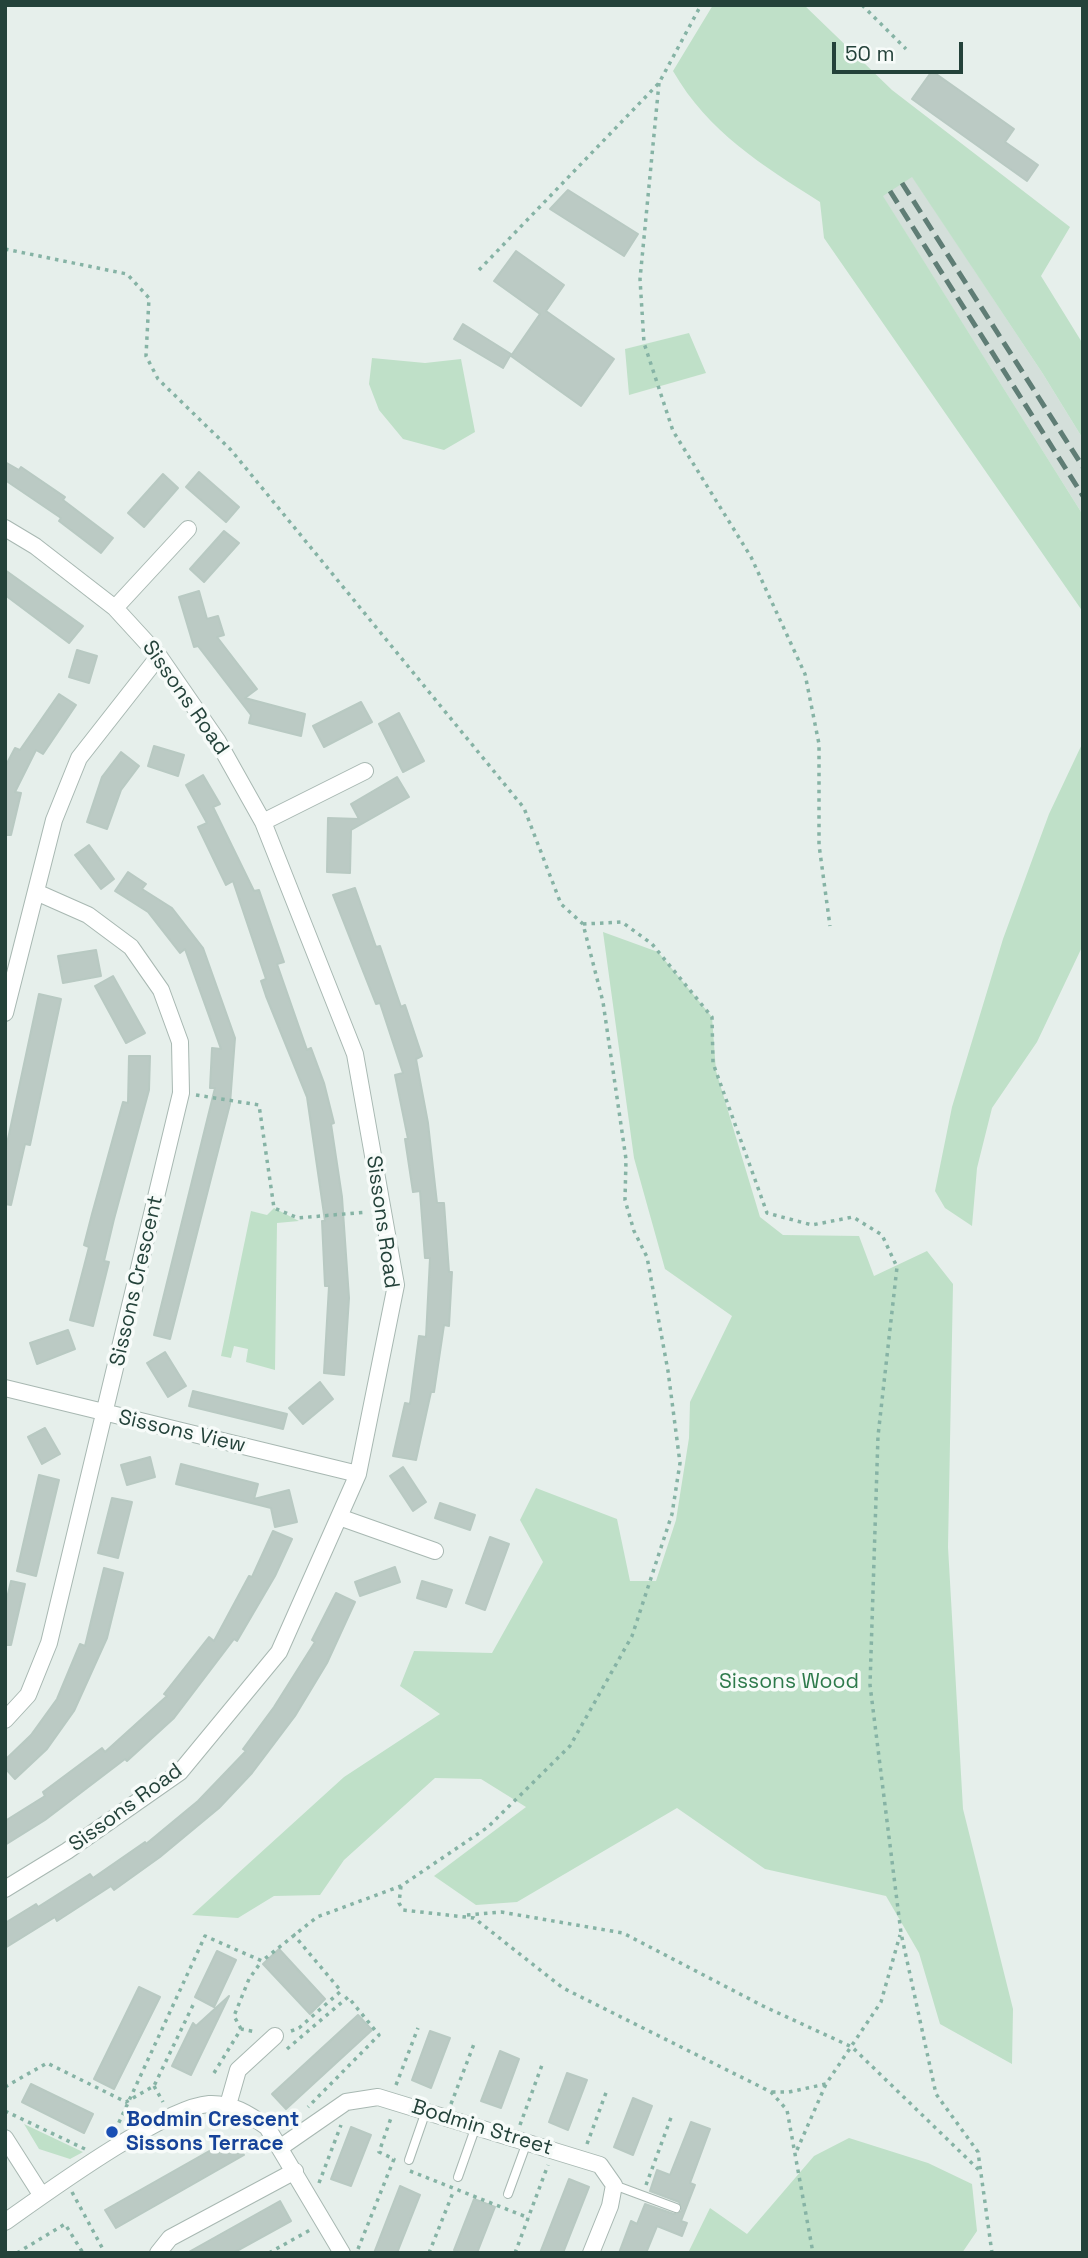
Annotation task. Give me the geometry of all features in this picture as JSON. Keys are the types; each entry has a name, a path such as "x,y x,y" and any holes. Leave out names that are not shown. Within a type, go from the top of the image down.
{"street":[{"name":"Sissons Road","path":"5,528 35,546 116,608 159,656 217,740 263,822 355,1054 396,1285 359,1474 279,1652 180,1772 67,1851 5,1889"},
{"path":"116,608 188,529"},
{"path":"5,1013 54,820 79,758 159,656"},
{"path":"263,822 365,771"},
{"name":"Sissons Crescent","path":"5,1720 28,1695 49,1643 181,1093 180,1042 161,990 131,947 88,915 36,892"},
{"name":"Sissons View","path":"5,1388 359,1474"},
{"path":"339,1517 435,1551"},
{"path":"228,2105 238,2070 275,2036"},
{"name":"Bodmin Street","path":"350,2101 377,2097 521,2139 600,2165 614,2185"},
{"path":"281,2147 350,2101"},
{"path":"5,2222 103,2157 186,2109 208,2104 228,2105 248,2113 267,2127 323,2222 334,2250"},
{"path":"5,2138 42,2196"},
{"path":"158,2253 170,2238 295,2171"},
{"path":"591,2253 610,2206 614,2185"}],"lane":[{"path":"410,2160 426,2111"},
{"path":"458,2177 476,2126"},
{"path":"508,2194 521,2139"},
{"path":"614,2185 676,2208"}],"path":[{"path":"479,270 659,83 701,5"},
{"path":"862,5 906,50"},
{"path":"659,83 640,279 644,343 673,432 751,557 805,674 819,744 819,845 830,926"},
{"path":"5,249 127,274 149,298 146,356 158,379 231,450 524,808 561,904 583,924 603,1002 626,1159 625,1200 634,1231 647,1257 670,1383 680,1463 672,1514 632,1636 570,1746 488,1827 401,1886 317,1917 293,1934 262,1961 249,1979 234,2016 241,2029"},
{"path":"583,924 622,922 652,944 712,1017 713,1063 767,1213 812,1225 853,1217 882,1235 897,1267 878,1436 870,1685 901,1933 936,2094 978,2152 992,2253"},
{"path":"181,1093 258,1105 274,1208 298,1218 383,1211"},
{"path":"401,1886 399,1903 403,1910 474,1918 563,1988 771,2092 787,2110 813,2253"},
{"path":"464,1916 501,1912 623,1933 763,2006 852,2047 981,2171"},
{"path":"796,2152 825,2084 880,2002 894,1964 901,1933"},
{"path":"275,2036 299,2028 341,1991 293,1934"},
{"path":"121,2146 114,2128 205,1936 262,1961"},
{"path":"285,2051 348,1997 379,2035 303,2112"},
{"path":"126,2102 154,2086 194,2003"},
{"path":"354,2253 358,2250 394,2159 379,2152 418,2028"},
{"path":"446,2117 474,2044"},
{"path":"5,2087 47,2063 126,2102"},
{"path":"521,2139 542,2065"},
{"path":"771,2092 789,2092 825,2084"},
{"path":"582,2159 607,2090"},
{"path":"312,2202 350,2101"},
{"path":"5,2111 103,2157"},
{"path":"642,2196 672,2115"},
{"path":"515,2253 554,2150"},
{"path":"392,2164 399,2167"},
{"path":"406,2170 528,2218"},
{"path":"429,2253 458,2177"},
{"path":"66,2181 105,2253"},
{"path":"269,2253 323,2222"},
{"path":"17,2253 65,2224 83,2253"}],"shaded area":[{"path":"912,176 1083,439 1083,515 882,195"}],"green space":[{"path":"713,5 804,5 892,90 1070,227 1041,276 1083,344 1083,439 912,177 883,196 1083,515 1083,612 824,238 820,202 757,160 720,130 687,93 673,71"},
{"path":"689,333 706,373 629,395 625,349"},
{"path":"372,358 425,363 461,359 475,432 444,450 403,439 379,410 369,384"},
{"path":"1083,742 1083,945 1037,1042 992,1108 977,1168 972,1226 945,1208 935,1191 952,1107 1003,939 1049,814"},
{"name":"Sissons Wood","path":"603,932 658,952 712,1017 716,1071 760,1217 783,1235 859,1236 874,1276 927,1251 953,1284 948,1547 963,1809 1013,2009 1012,2064 940,2024 919,1953 886,1896 765,1869 677,1808 517,1902 476,1905 434,1876 526,1807 481,1779 435,1778 344,1860 320,1895 274,1896 238,1918 192,1915 344,1777 440,1714 400,1686 414,1651 492,1653 543,1562 520,1520 536,1488 617,1519 630,1581 656,1581 676,1520 689,1438 690,1402 732,1316 665,1269 634,1158"},
{"path":"274,1208 299,1221 277,1223 275,1370 246,1362 248,1349 234,1346 231,1358 221,1356 251,1211 267,1215"},
{"path":"24,2124 83,2152 70,2159 39,2149"},
{"path":"849,2138 928,2163 972,2184 977,2231 962,2253 688,2253 710,2208 747,2234 814,2156"}],"building":[{"path":"932,71 1014,129 1005,142 1038,165 1027,181 912,99"},
{"path":"568,190 638,234 624,256 550,209"},
{"path":"516,251 564,285 546,311 614,359 581,406 511,356 540,314 494,281"},
{"path":"463,324 511,354 503,368 454,339"},
{"path":"5,462 19,470 21,467 65,497 63,500 113,538 101,553 59,521 61,518 5,480"},
{"path":"199,472 239,507 226,522 186,487"},
{"path":"163,474 178,488 144,527 128,513"},
{"path":"224,531 239,543 204,582 190,569"},
{"path":"5,570 83,626 69,643 5,595"},
{"path":"199,591 207,619 218,616 224,635 217,637 257,689 245,698 305,714 301,736 249,723 251,715 198,646 194,647 179,597"},
{"path":"77,650 97,656 89,683 69,677"},
{"path":"59,694 76,705 43,754 36,750 15,792 21,793 11,835 5,835 5,767 15,748 20,750"},
{"path":"361,702 372,722 324,747 313,726"},
{"path":"399,713 424,761 403,772 379,724"},
{"path":"154,746 184,755 178,776 148,766"},
{"path":"121,752 139,766 121,790 107,829 87,822 102,777"},
{"path":"203,775 220,804 213,807 254,891 259,890 284,962 277,964 307,1050 311,1048 324,1083 334,1123 331,1124 342,1197 349,1298 344,1375 324,1373 329,1286 325,1286 322,1221 325,1221 307,1097 266,996 261,981 266,979 233,881 226,885 198,827 207,823 186,785"},
{"path":"397,777 409,797 351,830 350,873 327,872 328,818 359,819 351,804"},
{"path":"89,845 114,879 101,889 75,855"},
{"path":"128,872 146,884 142,889 172,908 203,948 235,1038 230,1104 170,1339 154,1335 215,1088 210,1088 212,1048 221,1049 185,949 180,953 148,912 115,891"},
{"path":"355,888 376,947 380,946 401,1007 405,1005 422,1056 416,1059 428,1123 437,1203 444,1203 449,1272 452,1272 449,1326 444,1325 434,1392 431,1392 416,1460 393,1456 405,1403 410,1404 419,1336 426,1337 430,1258 425,1258 420,1191 413,1192 405,1139 408,1139 395,1075 403,1073 380,1003 376,1004 333,895"},
{"path":"96,950 101,976 63,983 58,956"},
{"path":"113,976 145,1033 126,1043 95,986"},
{"path":"39,994 61,999 30,1145 25,1144 11,1205 5,1204 5,1153"},
{"path":"129,1056 150,1056 149,1090 104,1261 109,1262 93,1326 70,1320 89,1247 84,1245 92,1214 123,1102 128,1103"},
{"path":"68,1330 75,1349 37,1364 30,1343"},
{"path":"165,1352 186,1386 168,1397 147,1363"},
{"path":"320,1382 333,1399 303,1424 289,1408"},
{"path":"193,1391 287,1414 283,1429 189,1406"},
{"path":"45,1428 60,1454 42,1464 28,1437"},
{"path":"150,1457 155,1477 127,1485 121,1465"},
{"path":"181,1464 258,1484 254,1499 289,1490 297,1522 275,1527 271,1508 176,1484"},
{"path":"403,1467 426,1502 413,1511 390,1476"},
{"path":"39,1475 59,1480 36,1576 17,1571"},
{"path":"112,1498 132,1502 118,1558 98,1553"},
{"path":"440,1503 475,1515 470,1530 435,1518"},
{"path":"273,1531 292,1539 275,1576 237,1641 234,1639 174,1718 127,1761 125,1759 45,1820 5,1845 5,1821 45,1796 43,1792 102,1748 105,1752 167,1696 164,1694 209,1637 214,1641 249,1576 252,1577"},
{"path":"490,1537 509,1544 485,1610 466,1603"},
{"path":"395,1567 400,1582 360,1596 355,1582"},
{"path":"104,1568 123,1573 107,1638 74,1711 47,1749 15,1779 5,1768 5,1760 31,1735 57,1699 80,1644 85,1646"},
{"path":"11,1581 25,1584 11,1645 5,1645 5,1607"},
{"path":"422,1581 452,1590 446,1607 417,1598"},
{"path":"336,1593 355,1602 327,1663 295,1716 252,1773 219,1808 160,1857 114,1890 111,1886 57,1921 55,1917 5,1948 5,1923 36,1904 38,1907 90,1874 93,1878 145,1842 146,1844 198,1801 246,1751 243,1749 274,1707 315,1642 312,1640"},
{"path":"279,1949 325,1999 310,2014 263,1964"},
{"path":"217,1951 236,1960 214,2007 195,1997"},
{"path":"139,1987 160,1997 114,2089 94,2079"},
{"path":"229,1996 191,2075 172,2066 193,2023 196,2026"},
{"path":"358,2015 372,2030 286,2109 272,2094"},
{"path":"430,2031 450,2038 431,2088 412,2080"},
{"path":"500,2051 519,2059 501,2108 481,2101"},
{"path":"567,2073 587,2080 568,2130 549,2122"},
{"path":"31,2084 93,2114 84,2133 22,2102"},
{"path":"633,2098 652,2106 633,2155 614,2147"},
{"path":"691,2122 710,2129 690,2183 695,2185 681,2221 687,2223 682,2236 657,2226 646,2253 619,2253 631,2221 637,2224 645,2204 674,2214 682,2211 679,2202 650,2191 657,2170 670,2175"},
{"path":"351,2127 371,2135 351,2186 331,2179"},
{"path":"234,2137 244,2155 116,2228 105,2210"},
{"path":"569,2179 589,2187 563,2253 540,2253"},
{"path":"400,2186 420,2195 397,2253 374,2253"},
{"path":"474,2199 495,2207 477,2253 461,2253 454,2250"},
{"path":"280,2201 291,2221 233,2253 187,2253"}],"railway":[{"path":"902,183 1083,467"},
{"path":"890,191 1083,496"}],"place":[{"name":"Bodmin Crescent Sissons Terrace","path":"112,2132"}]}
